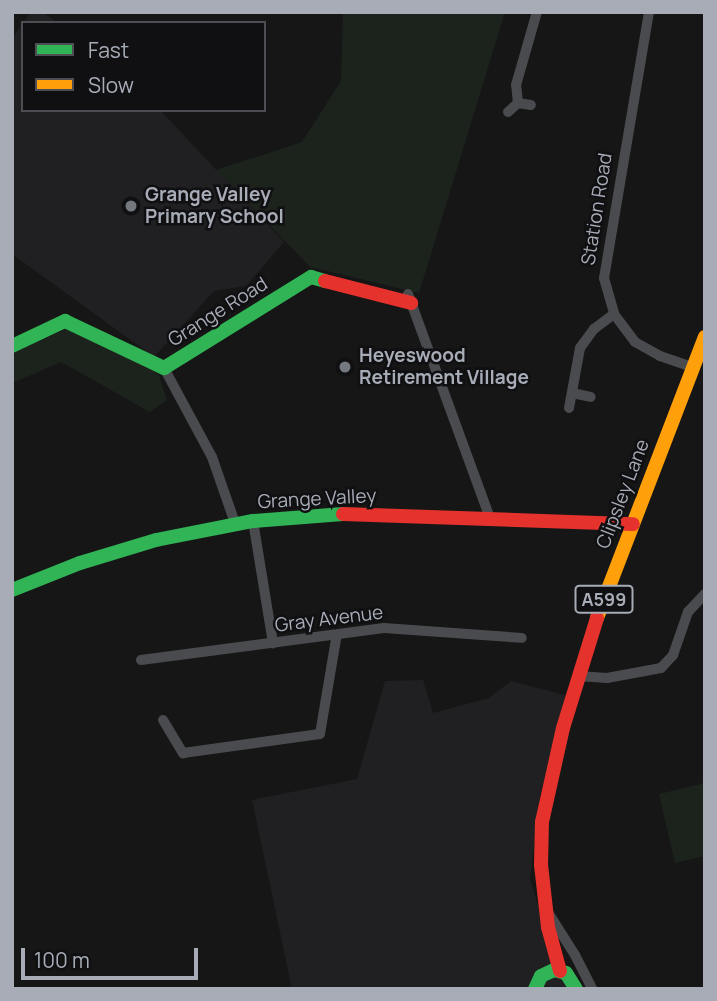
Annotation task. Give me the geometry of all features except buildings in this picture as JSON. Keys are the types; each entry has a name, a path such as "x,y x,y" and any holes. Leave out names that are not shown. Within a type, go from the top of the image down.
{"street":[{"path":"518,103 516,85 537,12"},
{"name":"Station Road","path":"649,12 604,278 614,314 635,342 660,356 692,367"},
{"path":"518,103 531,105"},
{"path":"508,112 518,103"},
{"name":"Grange Road","path":"12,346 65,321 164,368 311,277 410,299 490,518"},
{"path":"569,408 580,348 594,329 614,314"},
{"name":"Clipsley Lane","path":"545,909 541,872 542,822 578,676 589,639 705,337"},
{"path":"164,368 212,457 235,523"},
{"path":"572,393 590,397"},
{"name":"Grange Valley","path":"12,590 80,564 156,540 235,523 318,514 634,524"},
{"path":"253,521 273,643"},
{"path":"578,676 607,678 661,668 673,655 688,612 705,594"},
{"name":"Gray Avenue","path":"141,660 384,628 522,638"},
{"path":"163,720 183,753 320,734 337,634"},
{"name":"A599","path":"545,909 561,971"},
{"name":"A599","path":"545,909 562,932 592,989"},
{"name":"A599","path":"536,985 548,927"},
{"name":"A599","path":"536,985 554,970 571,977 576,989"}],"shaded area":[{"path":"31,12 43,12 54,21 24,21"},
{"path":"343,12 505,12 419,293 310,267 216,170 302,142 341,81"},
{"name":"Grange Valley Primary School","path":"21,26 21,112 162,112 284,242 246,286 214,291 154,357 12,254 12,38"},
{"path":"66,329 158,372 167,400 150,412 61,362 12,383 12,354"},
{"path":"423,680 433,713 489,698 511,681 568,696 540,795 530,879 546,931 574,989 292,989 252,800 357,779 385,681"},
{"path":"705,783 705,856 675,863 659,794"}],"traffic: fast":[{"path":"12,346 65,321 164,368 311,277 325,281"},
{"path":"12,590 80,563 156,540 253,521 343,514"},
{"path":"535,989 541,976 554,970 566,973 576,989"}],"traffic: slow":[{"path":"597,618 705,337"}],"traffic: jam":[{"path":"325,281 411,303"},
{"path":"343,514 633,524"},
{"path":"560,971 548,927 541,865 542,822 563,728 597,618"}],"place":[{"name":"Grange Valley Primary School","path":"131,206"},
{"name":"Heyeswood Retirement Village","path":"345,367"}]}
